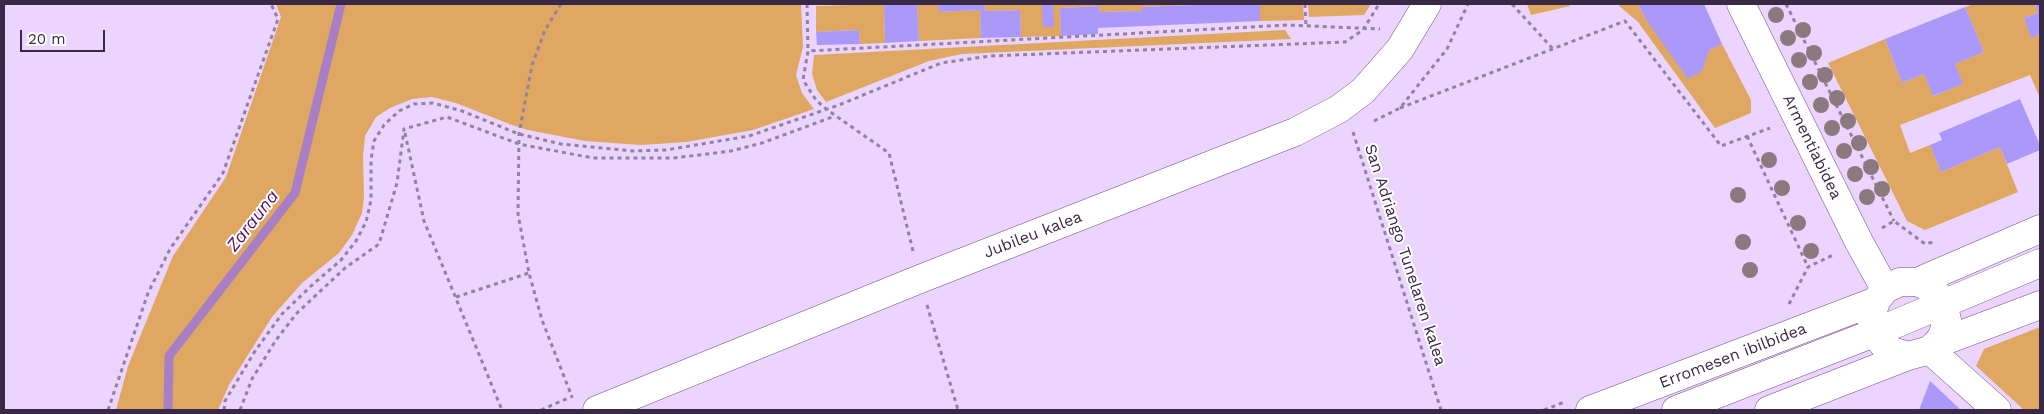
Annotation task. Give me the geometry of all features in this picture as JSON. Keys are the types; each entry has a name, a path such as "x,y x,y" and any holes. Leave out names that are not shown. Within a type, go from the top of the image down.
{"street":[{"name":"Jubileu kalea","path":"597,410 920,279 1295,132 1339,109 1363,91 1384,70 1400,49 1427,4"},
{"name":"Armentiabidea","path":"1741,4 1854,233 1880,295"},
{"name":"Erromesen ibilbidea","path":"1590,410 1880,295 1900,282 1917,282 2040,229"},
{"name":"Erromesen ibilbidea","path":"1676,410 1874,333 2040,263"},
{"path":"1880,295 1871,317 1874,333 1888,350 1925,350 1942,337 1947,320 1944,303 1933,289 1917,282"},
{"path":"1769,410 2040,305"},
{"path":"1925,350 1997,410"}],"path":[{"path":"108,410 148,293 170,249 223,173 278,19 271,4"},
{"path":"561,4 545,30 532,66 520,134 518,214 529,272 542,320 572,397"},
{"path":"807,4 808,51 804,80 816,100 826,109 889,153 920,279 958,410"},
{"path":"1305,4 1306,27"},
{"path":"224,410 226,401 255,351 282,314 341,260 356,241 366,222 370,200 370,160 374,141 384,124 399,111 414,104 433,103 462,111 520,134 561,144 633,151 666,150 749,136 826,109 940,63 990,56 1345,42 1363,30 1378,4"},
{"path":"1512,4 1553,49"},
{"path":"1786,4 1894,221"},
{"path":"1400,108 1625,21 1721,146 1770,128 1766,119"},
{"path":"808,51 1287,25 1363,30 1386,28"},
{"name":"San Adriango Tunelaren kalea","path":"1339,109 1352,131 1441,410"},
{"path":"404,129 448,118 520,144 593,158 674,158 731,151 762,143 836,116"},
{"path":"404,129 424,220 502,410"},
{"path":"240,410 252,379 276,340 297,313 346,268 378,244 397,183 404,129"},
{"path":"1747,136 1808,267"},
{"path":"456,297 529,272"}],"shaded area":[{"path":"276,4 801,4 803,47 796,75 802,93 814,109 753,130 686,142 641,145 585,141 528,130 456,103 432,97 412,99 390,108 376,117 365,136 363,156 364,198 362,213 352,235 339,253 302,283 272,317 229,385 218,410 116,410 128,366 173,256 226,177 281,17"},
{"path":"884,4 885,43 860,44 859,30 816,32 816,6"},
{"path":"917,4 938,4 939,12 980,10 981,38 919,41"},
{"path":"984,4 1219,4 1142,7 1142,11 1100,12 1099,6 1060,8 1061,36 1021,37 1020,10 985,11"},
{"path":"1260,4 1303,4 1304,20 1260,21"},
{"path":"1308,4 1371,4 1364,15 1309,17"},
{"path":"1527,4 1569,4 1570,6 1531,15"},
{"path":"1617,4 1638,4 1647,21 1709,50 1722,44 1751,100 1751,113 1715,128 1638,22"},
{"path":"1974,4 2040,4 2035,6 2038,13 2024,18 2031,37 2040,34 2040,98 2030,75 1900,125 1910,153 1930,145 1941,172 2000,147 2018,192 1925,230 1907,221 1828,63 1885,39 1902,83 1924,74 1934,96 1962,84 1955,64 1984,52 1965,7"},
{"path":"1285,30 1291,39 962,54 929,61 826,102 817,90 812,74 814,55"},
{"path":"2040,327 2040,410 2024,410 1976,366 1984,349"}],"building":[{"path":"884,4 917,4 919,41 885,43"},
{"path":"938,4 984,4 985,11 1020,10 1021,37 981,38 980,10 939,12"},
{"path":"1042,4 1053,4 1054,27 1043,27"},
{"path":"1260,4 1260,21 1098,28 1098,34 1061,36 1060,8 1099,6 1100,12 1142,11 1142,7"},
{"path":"1638,4 1704,4 1722,44 1709,50 1702,71 1688,79 1647,21"},
{"path":"2040,4 2040,34 2031,38 2024,18 2038,13 2035,6"},
{"path":"1965,7 1984,52 1955,64 1963,84 1933,96 1924,74 1902,83 1885,39"},
{"path":"859,30 860,44 817,45 816,32"},
{"path":"2020,99 2040,145 2040,150 2007,164 2000,147 1941,172 1930,145 1942,140 1939,133"},
{"path":"1930,381 1961,410 1919,410"}],"waterway":[{"name":"Zarauna","path":"168,410 169,356 295,193 341,4"}]}
